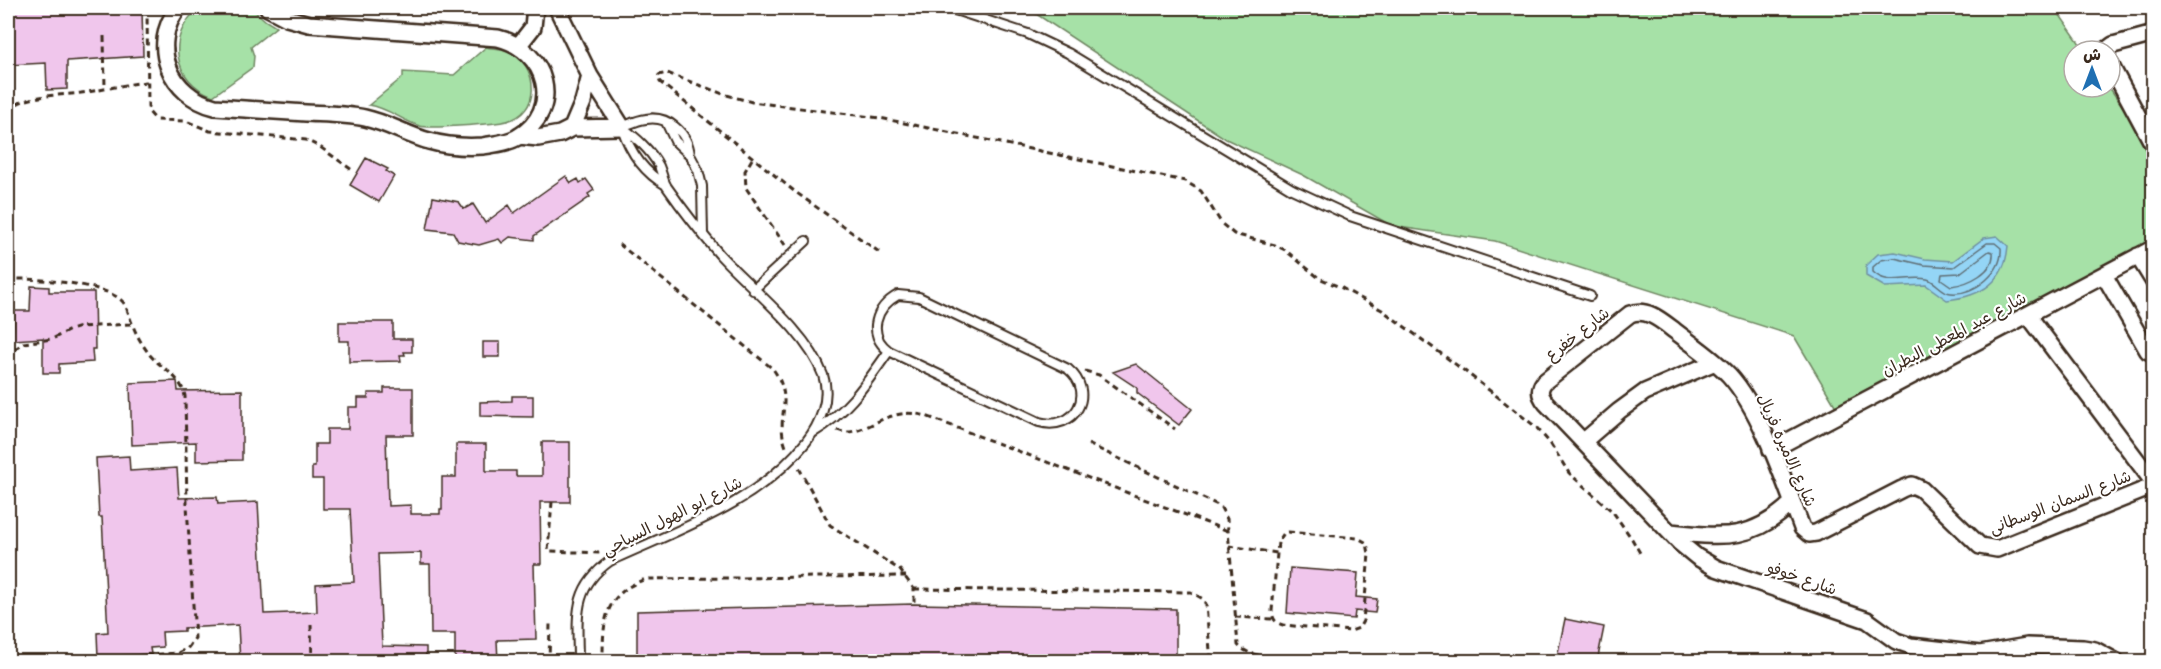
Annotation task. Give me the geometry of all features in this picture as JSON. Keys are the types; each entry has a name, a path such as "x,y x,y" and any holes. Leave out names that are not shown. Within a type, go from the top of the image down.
{"street":[{"path":"178,8 166,33 168,65 177,85 194,100 204,105 348,115 382,123 422,139 448,145 500,144 519,136 534,123 539,115 544,96 539,67 534,58 519,45 498,38 309,24 287,18 268,8"},
{"path":"519,45 533,27 536,16 535,8"},
{"path":"557,8 590,76 622,127"},
{"path":"2122,43 2154,34"},
{"path":"572,128 583,102 590,76"},
{"path":"2122,86 2154,146"},
{"path":"519,136 548,137 572,128 622,127"},
{"name":"شارع عبد المعطى البطران","path":"1771,450 2154,248"},
{"path":"2138,256 2154,282"},
{"path":"2104,275 2148,351"},
{"name":"شارع خفرع","path":"1540,390 1544,382 1624,319 1635,312 1641,312"},
{"name":"شارع الاميره فريال","path":"1641,312 1659,319 1729,375 1742,392 1771,450 1802,528 1809,534 1816,533"},
{"path":"2028,315 2154,485"},
{"path":"1584,441 1645,392 1715,362"},
{"name":"شارع خوفو","path":"1540,390 1540,395 1546,403 1670,532 1688,550 1716,568 1867,620 1904,644 1980,654 2027,646 2082,648 2095,650 2117,662"},
{"name":"شارع السمان الوسطانى","path":"1816,533 1912,485 1921,489 1980,546 1991,549 2002,548 2154,485"},
{"path":"1670,532 1715,536 1739,534 1763,526 1792,503"}],"lane":[{"path":"949,8 1028,34 1068,53 1320,204 1380,227 1590,296"},
{"path":"622,127 647,118 666,122 675,141 690,155 701,177 703,234"},
{"name":"شارع ابو الهول السياحي","path":"578,662 579,602 585,585 596,571 610,561 732,505 761,485 793,458 812,434 822,417 826,397 823,376 801,340 787,322 753,290 703,234 666,185 643,167 631,149 622,127"},
{"name":"شارع ابو الهول السياحي","path":"622,127 649,150 659,166 666,185"},
{"path":"753,290 806,241"},
{"path":"898,295 912,295 1068,369 1080,384 1082,393 1080,402 1073,415 1066,421 1048,424 890,351 884,347 877,336 876,321 884,305 898,295"},
{"path":"812,434 828,424 856,398 890,351"}],"path":[{"path":"104,36 105,88"},
{"path":"879,252 752,158 660,82 659,75 667,73 752,102 880,117 1185,182 1201,191 1222,224 1234,234 1285,250 1319,278 1382,310 1536,427 1550,443 1569,473 1618,518 1640,553"},
{"path":"8,109 34,97 83,93 147,82"},
{"path":"752,158 745,171 746,188 792,254"},
{"path":"619,244 773,369 783,385 785,404 781,430 783,438 830,525 894,565 906,576 914,589 914,604"},
{"path":"8,279 36,279 106,291 118,298 124,304 132,324 151,356 179,381 185,396 187,505 195,638 187,649 177,653 97,662"},
{"path":"8,390 9,360 15,350 24,343 52,339 80,327 132,324"},
{"path":"1068,369 1099,375 1175,429"},
{"path":"828,424 843,433 849,433 895,415 926,416 1228,531"},
{"path":"1088,444 1216,502 1226,514 1237,641 1241,649 1250,654 1270,657 1278,662"},
{"path":"552,502 548,551 608,553"},
{"path":"1235,617 1273,619 1283,625 1351,631 1359,628 1363,621 1369,555 1367,543 1358,538 1288,532 1280,537 1273,619"},
{"path":"1229,546 1277,553"},
{"path":"603,662 603,632 607,612 619,594 646,579 906,576"},
{"path":"914,589 1191,592 1203,598 1206,605 1211,662"},
{"path":"549,662 550,624"},
{"path":"311,625 312,662"}],"green space":[{"path":"199,8 251,8 276,27 251,47 254,56 253,67 213,96 199,89 189,80 178,56 178,44 182,31 188,19"},
{"path":"1027,8 2055,8 2077,39 2062,39 2062,99 2117,99 2153,150 2153,249 1836,407 1794,336 1495,241 1392,226 1303,175 1226,139"},
{"path":"486,47 513,53 522,60 528,70 532,90 530,100 526,109 518,116 507,121 426,127 413,124 383,109 369,105 403,77 403,72 454,75"}],"water":[{"path":"1997,236 2008,246 2002,269 1989,285 1970,295 1947,300 1926,285 1885,287 1866,276 1866,265 1878,254 1895,252 1925,259 1953,261 1984,238"}],"building":[{"path":"8,8 142,8 143,56 67,61 67,89 47,90 46,63 8,65"},
{"path":"366,158 388,169 386,171 394,176 379,202 350,185"},
{"path":"566,176 571,183 578,179 580,183 586,179 594,190 588,194 590,197 534,236 534,240 510,237 502,243 499,239 479,245 458,241 453,232 427,229 433,197 459,202 464,209 473,204 485,223 509,205 514,213"},
{"path":"31,286 49,287 49,292 94,292 95,349 92,349 93,362 59,364 59,373 43,373 43,338 13,340 14,311 30,311"},
{"path":"339,322 393,322 393,339 412,339 412,352 404,352 405,355 400,355 401,361 349,362 349,341 339,341"},
{"path":"483,342 500,342 500,357 483,357"},
{"path":"1136,364 1192,409 1179,425 1137,393 1137,388 1113,372"},
{"path":"177,381 178,391 242,390 242,460 196,461 196,442 132,445 130,383"},
{"path":"384,388 413,388 413,435 386,435 388,506 411,505 411,514 440,514 442,477 456,477 456,444 486,444 486,471 516,471 516,476 542,476 542,442 570,442 570,502 540,502 541,564 534,564 536,639 497,640 498,662 455,662 455,634 431,634 430,564 421,564 421,553 378,554 382,646 426,647 426,662 240,662 238,625 184,628 184,631 162,632 163,647 150,648 151,654 98,657 97,633 108,632 102,517 99,517 96,458 129,456 130,471 177,468 179,498 217,497 218,504 258,502 264,614 317,612 316,584 354,582 350,509 323,509 323,479 312,479 312,467 315,467 315,444 327,444 327,429 348,429 348,407 358,407 358,398 368,398 368,393 384,393"},
{"path":"512,396 533,396 533,417 480,416 480,402 512,401"},
{"path":"1290,568 1358,573 1356,597 1377,599 1375,613 1355,611 1354,619 1287,613"},
{"path":"914,604 1176,609 1176,662 637,662 637,611"},
{"path":"1565,619 1604,627 1597,662 1556,662"}]}
